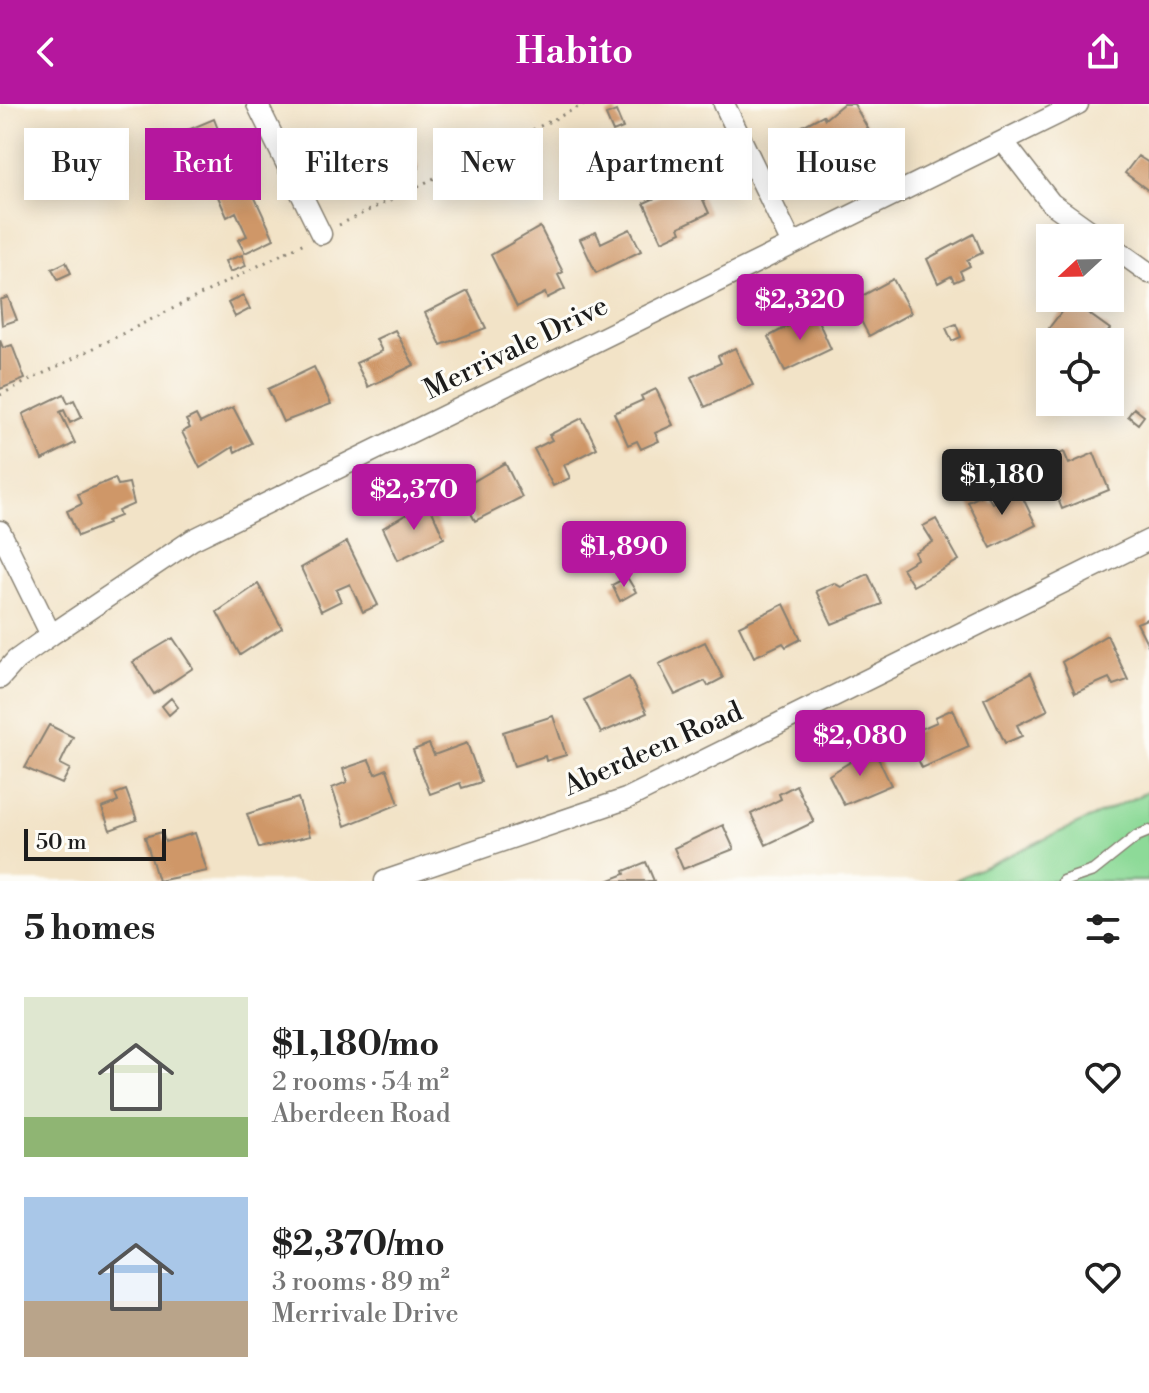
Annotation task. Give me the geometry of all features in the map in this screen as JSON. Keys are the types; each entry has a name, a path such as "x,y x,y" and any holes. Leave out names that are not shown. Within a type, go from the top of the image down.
{"street":[{"path":"257,104 321,234"},
{"path":"724,104 791,242"},
{"name":"Merrivale Drive","path":"0,678 16,660 192,540 791,242 1078,104"},
{"path":"1003,141 1051,203 1080,224"},
{"path":"1124,255 1149,273"},
{"path":"0,531 51,635"},
{"name":"Aberdeen Road","path":"385,881 626,799 1149,540"}],"lane":[{"path":"1063,881 1093,871 1137,836 1149,831"}],"path":[{"path":"0,395 585,104"}],"green space":[{"path":"1149,791 1149,881 954,881 955,880"}],"building":[{"path":"843,104 854,104 868,128 799,128 823,115 825,119"},
{"path":"616,111 623,128 611,128 606,115"},
{"path":"214,119 218,128 192,128"},
{"path":"1138,156 1149,163 1149,191 1125,173"},
{"path":"219,200 256,200 274,239 245,253 238,240 247,236 236,212 227,217"},
{"path":"651,200 703,200 709,213 679,227 681,232 662,241 644,203"},
{"path":"540,227 563,272 558,275 565,289 547,298 545,293 517,307 491,255"},
{"path":"630,229 641,251 596,273 580,239 596,232 601,243"},
{"path":"974,234 982,253 967,260 970,266 960,271 963,278 954,282 951,276 938,283 927,259"},
{"path":"242,255 246,266 230,272 225,261"},
{"path":"66,262 71,273 58,279 52,269"},
{"path":"893,279 911,313 869,336 851,302"},
{"path":"468,291 486,328 441,345 425,313"},
{"path":"243,295 250,309 235,317 228,303"},
{"path":"8,297 17,320 2,325 0,300"},
{"path":"814,312 831,349 785,371 768,337"},
{"path":"1061,312 1086,312 1109,328 1049,328"},
{"path":"956,324 961,337 952,341 946,328"},
{"path":"395,330 414,365 368,387 356,363 382,351 376,339"},
{"path":"0,340 3,348 12,345 25,379 0,389"},
{"path":"735,348 753,385 705,407 691,377 721,363 718,356"},
{"path":"314,367 331,404 283,422 268,389"},
{"path":"656,389 673,425 655,433 659,441 641,449 637,441 628,445 614,413 643,400 641,396"},
{"path":"64,394 68,403 74,400 82,417 70,423 64,410 60,412 75,443 42,460 23,414"},
{"path":"233,407 252,443 235,452 233,447 200,468 182,432 190,428 186,420 196,415 200,423"},
{"path":"1134,408 1144,416 1138,424 1128,416"},
{"path":"582,418 597,448 564,465 570,478 553,486 534,449 552,440 549,435"},
{"path":"1064,452 1069,464 1094,453 1109,490 1062,509 1043,461"},
{"path":"505,463 522,497 475,521 459,490"},
{"path":"115,478 118,485 129,483 134,504 118,511 120,516 107,521 108,524 78,536 67,511 82,504 78,494"},
{"path":"1019,490 1036,525 991,548 968,502 986,493 992,503"},
{"path":"428,502 444,538 398,560 383,528"},
{"path":"936,519 959,560 913,586 902,568 917,559 915,552 933,542 923,526"},
{"path":"347,542 378,605 363,612 350,584 336,590 341,601 321,611 301,568"},
{"path":"868,574 882,604 832,624 816,591 834,583 841,587"},
{"path":"627,577 636,592 620,601 612,585"},
{"path":"258,584 282,628 240,655 217,612"},
{"path":"784,604 801,639 786,647 783,643 754,657 739,626"},
{"path":"1149,618 1149,647 1137,623"},
{"path":"1107,635 1128,680 1113,685 1109,678 1075,693 1062,662"},
{"path":"173,638 193,668 154,694 133,662"},
{"path":"705,642 723,678 708,686 705,681 675,695 659,664"},
{"path":"1031,673 1048,710 1017,725 1022,736 1005,743 984,699"},
{"path":"629,677 647,713 601,733 584,700"},
{"path":"171,698 178,707 169,715 162,706"},
{"path":"953,709 969,747 922,768 907,735 937,722 935,717"},
{"path":"553,716 566,755 546,761 545,756 514,766 503,732"},
{"path":"49,725 73,737 60,764 70,769 62,784 25,768"},
{"path":"467,743 481,782 462,788 460,783 430,794 413,750 429,744 434,755"},
{"path":"873,748 891,785 844,805 829,775"},
{"path":"369,760 375,774 387,769 399,804 345,826 332,788 347,782 343,769"},
{"path":"796,785 814,822 766,845 751,814 781,799 779,794"},
{"path":"126,790 137,820 110,830 102,808 118,802 115,794"},
{"path":"298,798 310,836 259,848 247,814"},
{"path":"723,825 734,849 683,869 674,848"},
{"path":"162,832 165,842 195,833 207,871 158,881 145,837"},
{"path":"646,862 654,881 607,881 625,874 624,871"}]}
